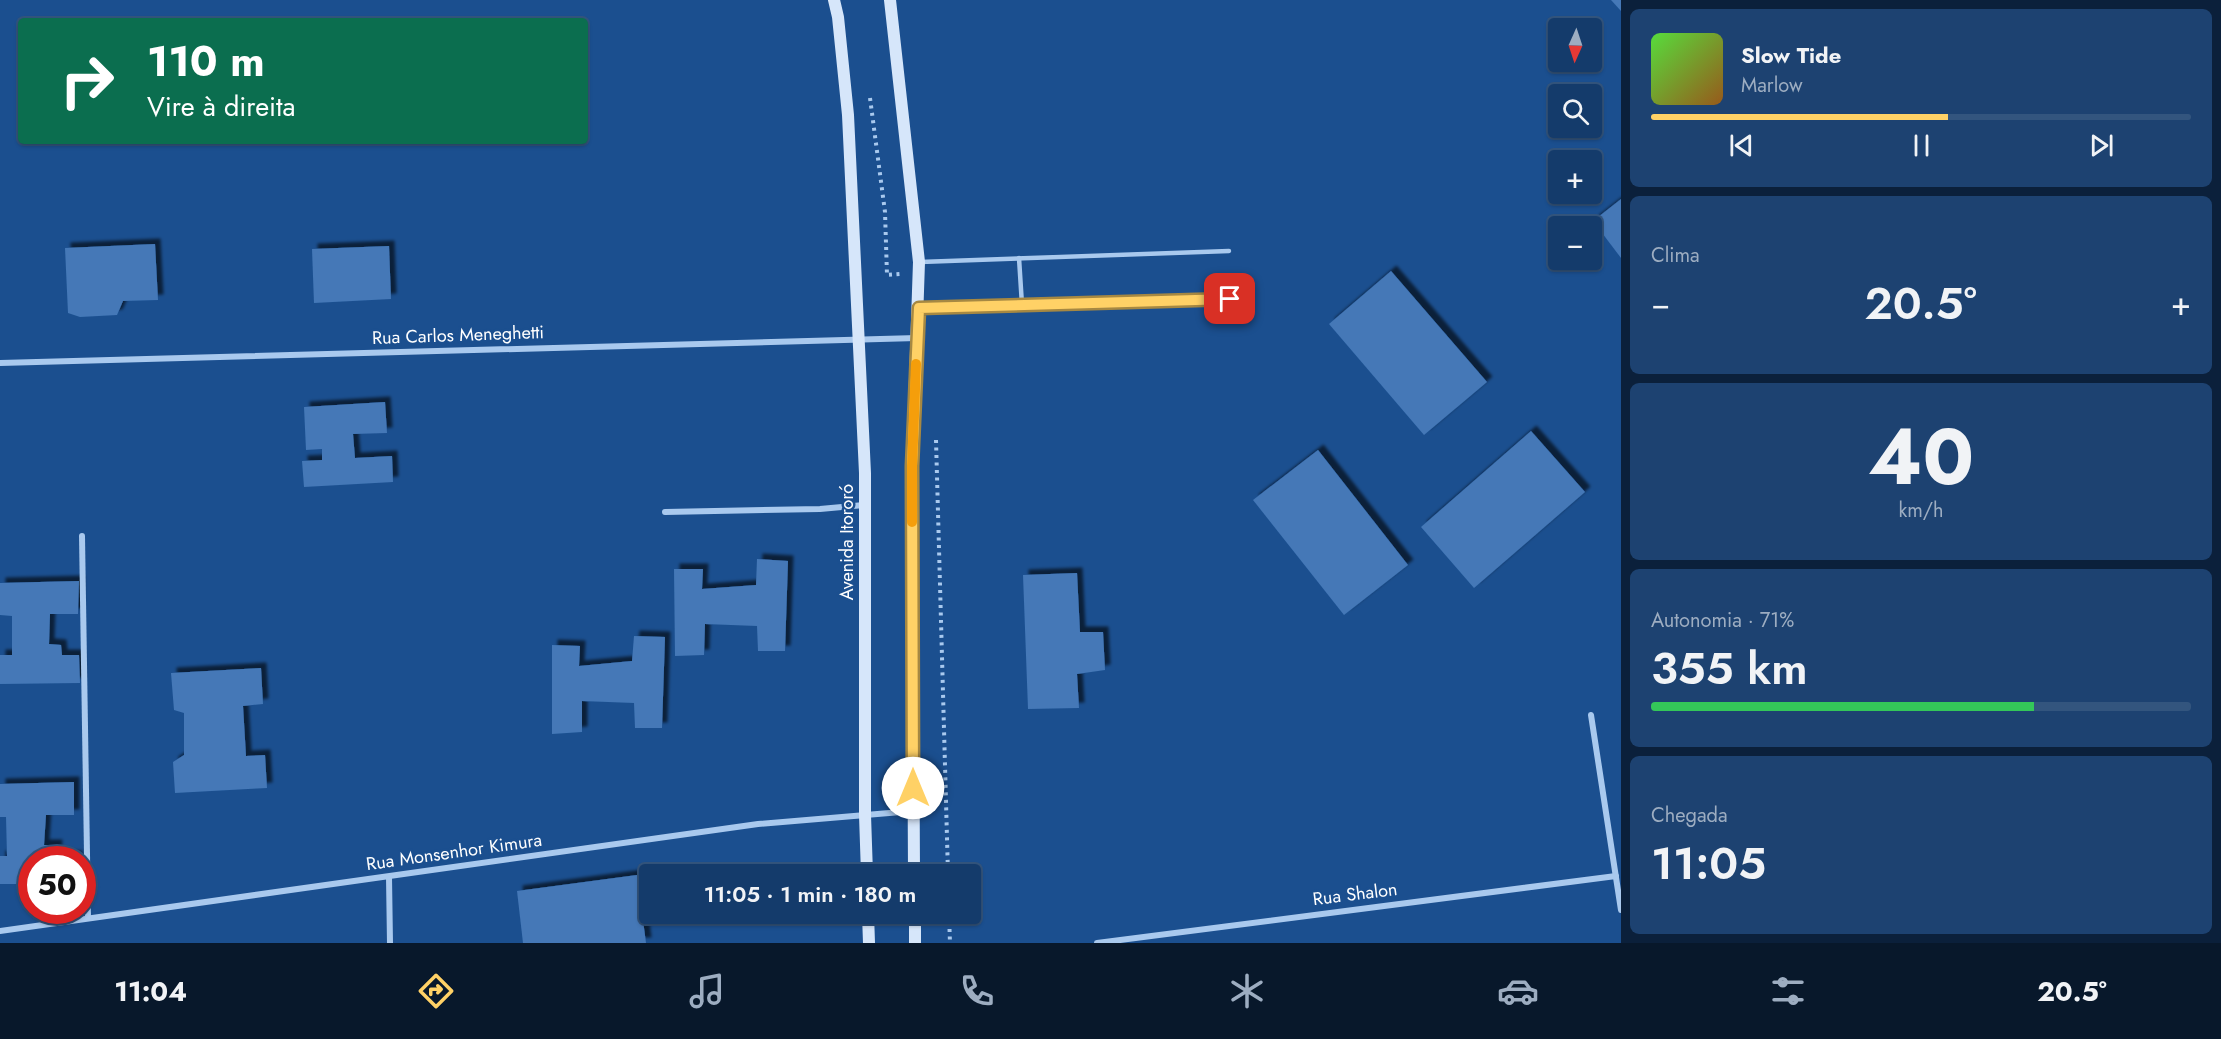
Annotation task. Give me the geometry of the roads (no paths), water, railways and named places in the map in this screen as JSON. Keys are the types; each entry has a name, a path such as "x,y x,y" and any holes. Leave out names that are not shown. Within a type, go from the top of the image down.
{"main road":[{"name":"Avenida Itororó","path":"834,0 838,17 848,114 860,338 865,473 867,864"},
{"path":"890,0 919,262 912,466 914,864"},
{"path":"868,924 869,943"},
{"path":"915,924 915,943"}],"street":[{"name":"Rua Carlos Meneghetti","path":"0,363 918,338"},
{"path":"665,512 820,509 864,505"},
{"path":"82,536 87,846"},
{"path":"1591,715 1621,910"},
{"name":"Rua Monsenhor Kimura","path":"96,917 758,824 913,811"},
{"name":"Rua Shalon","path":"1097,943 1616,876"},
{"path":"389,877 390,943"},
{"name":"Rua Monsenhor Kimura","path":"0,930 44,924"}],"lane":[{"path":"919,262 1229,251"},
{"path":"1019,258 1022,305"},
{"path":"919,308 1230,299"}]}
